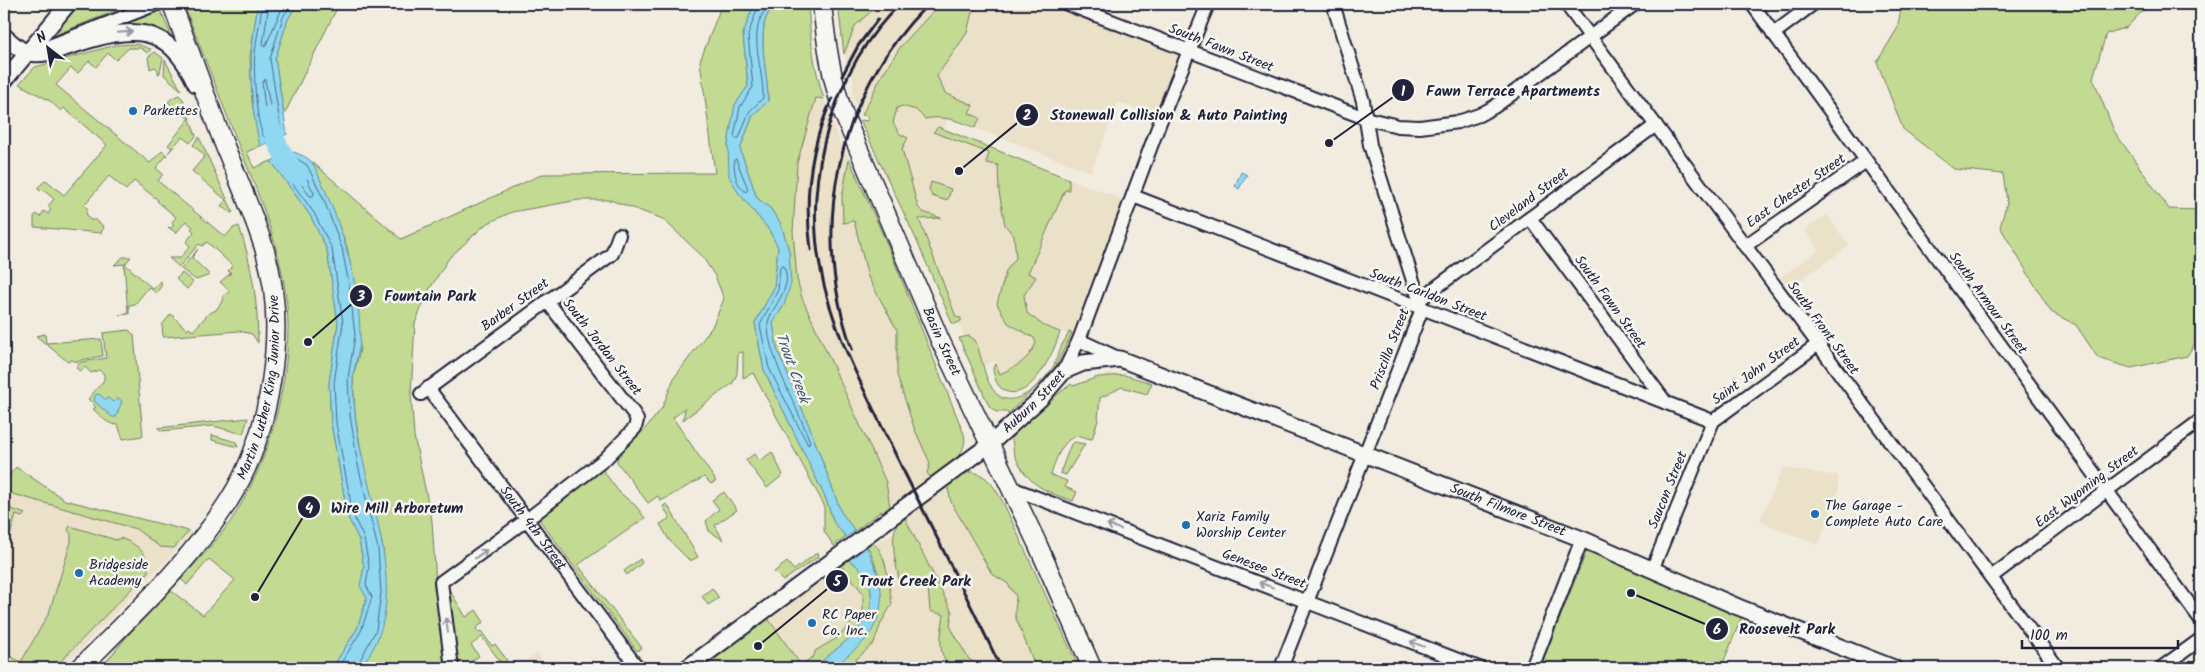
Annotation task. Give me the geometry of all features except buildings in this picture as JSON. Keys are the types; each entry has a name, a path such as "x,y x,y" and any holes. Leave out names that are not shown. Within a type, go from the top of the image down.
{"main road":[{"name":"Martin Luther King Junior Drive","path":"81,667 161,585 210,529 249,464 271,391 274,344 273,304 266,252 172,4"},
{"name":"Basin Street","path":"822,4 830,71 844,115 940,340 1037,543 1092,668"}],"street":[{"path":"4,81 68,4"},
{"path":"27,53 157,4"},
{"name":"South Fawn Street","path":"1067,4 1365,118 1398,126 1420,127 1458,122 1479,115 1494,107 1635,4"},
{"name":"Auburn Street","path":"687,668 989,445 1040,399 1064,371 1079,340 1208,4"},
{"name":"Priscilla Street","path":"1281,668 1366,454 1420,304 1370,145 1363,101 1333,4"},
{"name":"South Front Street","path":"1566,4 1592,36 2058,668"},
{"name":"South Armour Street","path":"1752,4 2201,620"},
{"path":"1773,34 1813,4"},
{"path":"4,36 27,53 39,54 120,31 136,31 154,37 182,60 193,77 219,130"},
{"name":"Cleveland Street","path":"1420,304 1530,218 1656,124"},
{"name":"East Chester Street","path":"1745,246 1866,161"},
{"name":"South Carldon Street","path":"1133,196 1420,304 1713,421"},
{"name":"South Fawn Street","path":"1530,218 1666,403"},
{"name":"Barber Street","path":"424,391 612,254 619,235"},
{"name":"South Jordan Street","path":"527,520 605,459 630,436 636,420 547,301"},
{"name":"South Filmore Street","path":"1079,340 1120,359 1582,539 1870,664 1894,668"},
{"name":"Saint John Street","path":"1713,421 1818,345"},
{"name":"South Filmore Street","path":"1064,371 1083,363 1120,359"},
{"name":"South 4th Street","path":"424,391 527,520 638,668"},
{"name":"East Wyoming Street","path":"1991,577 2201,420"},
{"name":"Saucon Street","path":"1652,570 1713,421"},
{"name":"Genesee Street","path":"1010,487 1479,668"},
{"path":"452,668 442,582 527,520"},
{"path":"1532,668 1582,539"},
{"path":"2160,668 2201,639"}],"shaded area":[{"path":"879,4 940,4 901,46 882,75 862,115 852,97 854,82 844,54 855,26"},
{"path":"981,4 1046,4 1067,13 1074,10 1176,52 1180,57 1157,117 1118,102 1091,172 975,128 980,119 969,113 955,98 945,93 937,76 967,33 972,12"},
{"path":"816,98 824,99 839,141 849,159 842,197 843,222 854,221 868,277 897,330 897,375 914,428 930,463 927,473 931,478 890,507 886,482 802,298 797,279 793,232 797,163"},
{"path":"902,106 916,110 925,119 934,117 948,118 944,128 1007,153 998,165 997,172 1005,225 1014,236 1016,258 1006,272 1008,323 1034,338 1036,343 1030,356 1017,367 1000,374 995,361 984,365 975,340 964,336 958,323 961,321 958,316 956,318 939,276 896,142 900,134 893,123 897,108"},
{"path":"1069,179 1120,198 1123,202 1072,333 1069,332 1068,334 1044,326 1027,313 1024,295 1036,278 1028,274 1065,190 1069,191"},
{"path":"1827,215 1849,246 1789,288 1781,277 1819,250 1805,230"},
{"path":"1783,468 1838,476 1838,493 1818,545 1760,521"},
{"name":"Bridgeside Academy","path":"4,473 65,500 193,532 62,668 4,668"},
{"path":"947,484 951,502 992,574 1007,583 1017,596 1015,616 1036,668 981,668 968,658 950,626 951,612 904,516"},
{"path":"894,532 899,585 928,587 931,611 944,615 940,645 944,661 951,668 847,668 874,643 881,623 892,604 883,553 876,544"},
{"name":"RC Paper Co. Inc.","path":"840,564 863,593 863,611 837,638 815,651 814,656 801,665 767,617"},
{"path":"537,653 547,668 517,668"}],"green space":[{"path":"75,4 132,4 55,35 53,30"},
{"path":"192,4 258,4 250,56 252,102 260,146 247,152 254,168 271,161 310,215 327,250 338,323 329,383 331,423 348,517 359,540 364,567 361,586 367,598 357,629 332,668 101,668 143,617 170,590 203,615 235,580 209,559 187,585 181,579 227,526 251,486 269,442 281,397 288,328 287,304 279,258 265,212 185,8"},
{"path":"297,4 339,4 284,115 275,59 288,19"},
{"path":"722,4 754,4 743,34 748,86 735,105 728,145 738,192 769,230 778,247 774,288 755,323 764,370 826,499 834,523 846,537 834,546 824,531 824,505 753,373 743,378 743,352 738,353 737,374 733,383 683,420 685,408 673,418 716,481 711,484 704,477 661,501 658,496 648,503 617,462 618,454 645,429 662,408 674,378 712,327 724,299 715,276 702,256 663,219 610,200 579,200 512,212 486,224 449,258 429,290 415,323 411,394 414,436 432,521 437,599 446,668 359,668 363,664 386,594 383,548 363,463 355,415 353,378 360,349 355,289 347,247 311,161 401,239 543,174 715,173 700,61"},
{"path":"774,4 808,4 813,52 824,99 816,98 797,163 793,232 797,279 802,298 886,482 890,507 882,513 881,511 855,531 841,512 810,428 777,349 773,323 784,305 789,251 781,224 770,208 757,198 740,149 753,115 768,101 763,35 765,20"},
{"path":"838,4 879,4 855,26 844,54"},
{"path":"940,4 981,4 972,12 967,33 937,76 945,93 973,105 969,113 980,118 975,128 945,118 925,119 916,110 902,106 897,108 893,123 900,134 908,138 902,149 918,207 923,212 941,218 919,219 956,317 961,318 961,321 953,325 916,239 860,120 868,121 868,116 862,115 882,75 901,46"},
{"path":"1902,4 2149,4 2127,27 2106,34 2093,78 2114,131 2169,209 2201,210 2201,334 2187,356 2131,368 2098,358 2076,325 2051,312 2000,227 2007,202 2003,174 1954,169 1903,129 1877,62 1897,29"},
{"path":"160,10 174,41 143,26 128,23"},
{"path":"136,44 151,49 148,53 140,48 129,48 116,60 108,53 96,67 89,61 78,73 71,68 56,85 150,163 162,151 167,155 156,168 163,174 158,181 225,237 233,228 239,226 253,284 257,313 258,343 252,334 239,331 163,337 162,325 171,314 187,330 189,328 193,331 208,314 216,310 224,299 222,297 230,291 220,282 231,273 228,271 233,266 207,242 202,246 199,244 179,267 169,258 180,258 190,246 186,242 194,232 191,229 193,227 186,221 176,233 168,227 171,228 174,225 172,222 176,217 134,181 126,190 109,176 84,205 88,209 86,213 90,220 96,220 104,227 101,233 34,227 34,217 36,214 40,217 44,211 48,214 51,209 48,206 54,199 42,189 40,191 37,188 46,180 64,195 107,145 64,108 61,111 50,101 19,84 35,67 116,45"},
{"path":"155,52 163,58 160,73 158,74 158,70 155,67 150,69 148,57"},
{"path":"165,60 181,90 164,75"},
{"path":"179,95 183,99 196,136 190,143 182,137 168,153 172,148 168,145 189,119 168,102"},
{"path":"938,127 1069,179 1069,191 1065,190 1028,273 1036,277 1024,295 1027,313 1044,326 1060,332 1053,350 1040,373 1033,382 1015,393 1005,391 999,387 993,368 996,364 1000,374 1017,365 1026,359 1036,343 1034,338 1008,323 997,304 1006,271 1016,258 1014,236 1005,225 999,192 998,165 986,163 989,153 933,132"},
{"path":"199,137 233,212 231,213 221,206 226,200 192,171 205,156 193,145"},
{"path":"849,159 888,246 964,434 965,442 959,455 931,478 927,473 930,463 914,428 897,375 897,330 868,277 854,221 843,223 842,197"},
{"path":"931,182 951,189 948,199 944,200 932,196 929,190"},
{"path":"198,249 192,258 210,275 196,280 181,269"},
{"path":"123,257 131,257 125,264 153,289 160,281 162,285 156,293 149,287 135,304 129,305 129,314 119,315 128,313 124,264 114,265"},
{"path":"182,273 193,282 187,289 176,279"},
{"path":"129,330 134,335 143,436 123,439 118,425 104,420 93,409 96,407 88,399 104,380 104,374 99,370 91,373 85,367 81,372 76,368 81,362 106,358 103,333"},
{"path":"1069,332 1072,333 1055,368 1043,379 1053,367"},
{"path":"45,334 46,343 101,339 103,356 78,362 71,360 68,362 36,336"},
{"path":"969,336 975,340 989,383 999,396 1007,399 1016,398 1025,395 1037,386 1008,414 1007,412 996,412 989,406 959,338"},
{"path":"1124,375 1152,383 1147,394 1122,387 1100,398 1098,420 1092,439 1079,436 1073,437 1064,445 1057,457 1051,475 1067,481 1065,487 1077,492 1073,501 1038,486 1020,466 1015,456 1011,438 1048,402 1071,384 1073,386 1098,377"},
{"path":"248,418 243,434 213,426 162,431 158,428"},
{"path":"212,435 236,442 238,447 212,440"},
{"path":"1074,442 1085,444 1066,475 1060,473 1071,444"},
{"path":"772,452 783,475 767,488 746,460 754,454 759,461"},
{"path":"16,467 65,500 189,531 174,548 160,547 136,529 13,494 4,490 4,473 9,476"},
{"path":"602,469 619,492 636,506 645,518 578,565 642,648 637,651 538,518"},
{"path":"973,472 987,479 1003,502 1079,668 1036,668 1015,616 1016,596 1007,583 992,574 951,502 947,484 964,473"},
{"path":"724,492 737,510 715,525 723,540 709,531 706,521 719,509 712,500"},
{"path":"667,504 698,557 690,561 669,540 660,524 670,518 663,506"},
{"path":"4,506 25,514 22,517 16,515 4,556"},
{"path":"904,516 952,612 950,626 968,658 981,668 951,668 941,650 944,615 930,611 928,587 915,584 900,585 894,539 898,522"},
{"path":"70,526 116,540 120,538 132,543 144,554 148,565 148,572 54,668 4,668 4,653 21,662 49,613 71,542 71,534 68,530"},
{"path":"872,543 881,553 884,561 892,604 881,623 874,643 847,668 836,668 842,659 866,639 879,576 870,550 865,545"},
{"path":"1587,550 1743,614 1721,668 1540,668"},
{"path":"818,552 819,556 783,581 774,572 787,562 794,570"},
{"path":"640,559 642,563 627,575 624,571"},
{"path":"847,559 856,565 866,577 871,592 871,604 867,615 853,635 814,668 699,668 767,617 801,665 814,656 815,651 837,638 863,611 863,593 840,564"},
{"path":"712,588 719,598 708,605 702,596"},
{"path":"450,591 466,617 476,610 484,622 476,628 478,632 481,631 492,646 495,644 507,660 502,664 482,637 471,645 479,656 466,665 468,668 456,668"}],"water":[{"path":"258,4 297,4 288,19 275,59 287,134 260,146 253,109 251,75"},
{"path":"754,4 774,4 765,20 763,35 768,101 753,115 740,149 757,198 770,208 781,224 789,251 791,283 784,305 773,323 777,349 810,428 841,512 855,531 846,537 834,523 826,499 764,370 755,323 774,288 778,247 769,230 738,192 729,176 728,145 735,105 748,86 743,34"},
{"path":"294,152 307,158 312,163 329,199 349,257 357,297 360,338 353,379 355,413 359,443 382,545 386,579 385,611 377,641 359,668 332,668 357,629 367,598 360,586 364,567 359,540 348,517 331,423 329,383 338,323 327,250 310,215 271,161"},
{"path":"1241,172 1247,175 1239,189 1235,186"},
{"path":"99,394 106,400 108,398 113,402 118,398 122,401 116,417 112,417 94,401 95,395"},
{"path":"865,545 870,553 880,582 881,602 877,621 866,639 836,668 814,668 853,635 867,615 871,604 871,592 868,582 860,569 847,559"}],"waterway":[{"path":"269,116 279,148 298,176"}],"railway":[{"path":"900,4 877,30 857,59 841,91 829,125 820,161 816,196 816,232 820,266 831,311 848,355 1001,668"},
{"path":"852,349 839,303 833,256 833,210 839,165 852,122 871,80 897,40 928,4"},
{"path":"842,76 858,46 878,19"},
{"path":"811,250 808,211 811,173 818,135 832,99"}],"place":[{"name":"Parkettes","path":"133,111"},
{"name":"Fawn Terrace Apartments","path":"1329,143"},
{"name":"Stonewall Collision & Auto Painting","path":"959,171"},
{"name":"Fountain Park","path":"308,342"},
{"name":"The Garage - Complete Auto Care","path":"1815,514"},
{"name":"Xariz Family Worship Center","path":"1186,525"},
{"name":"Bridgeside Academy","path":"79,573"},
{"name":"Roosevelt Park","path":"1631,593"},
{"name":"Wire Mill Arboretum","path":"255,597"},
{"name":"RC Paper Co. Inc.","path":"812,623"},
{"name":"Trout Creek Park","path":"758,646"}],"water label":[{"name":"Trout Creek","path":"792,368"}]}
